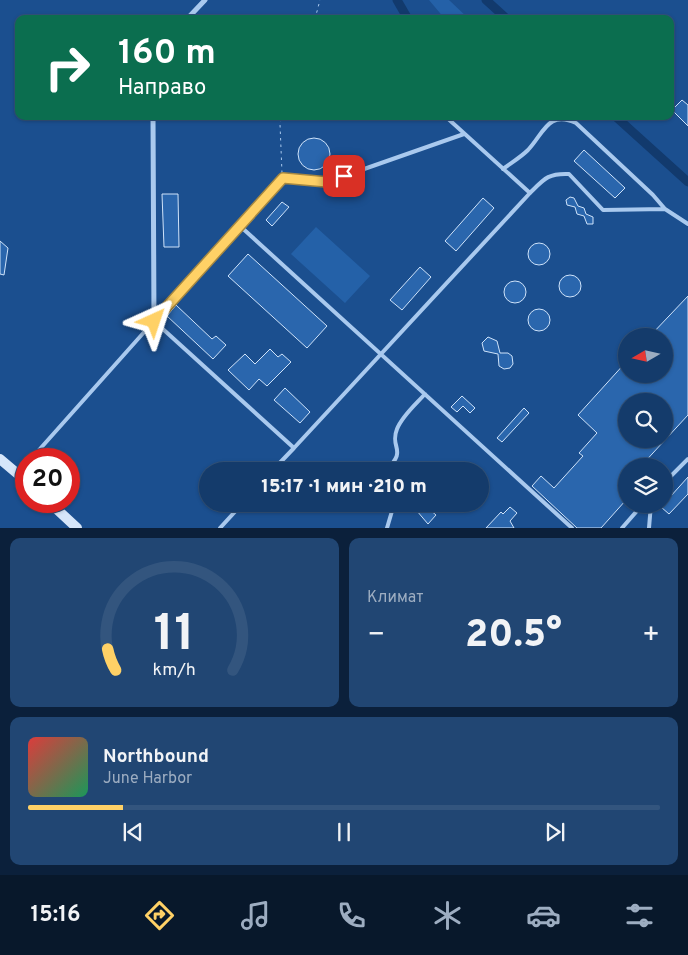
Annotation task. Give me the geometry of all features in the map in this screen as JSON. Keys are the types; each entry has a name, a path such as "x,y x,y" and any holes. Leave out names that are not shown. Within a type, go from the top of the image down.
{"main road":[{"path":"0,459 15,471"},
{"path":"61,513 78,528"}],"street":[{"path":"191,15 205,0"},
{"path":"153,120 154,321"}],"lane":[{"path":"449,120 530,193"},
{"path":"504,169 528,150 546,125 555,120"},
{"path":"568,120 576,123 653,195 665,209 688,224"},
{"path":"41,448 283,178 327,182 464,134"},
{"path":"281,462 545,178 556,173 569,174 603,210 665,209"},
{"path":"240,226 572,528"},
{"path":"154,321 294,448"},
{"path":"395,462 399,450 395,438 398,427 425,394"},
{"path":"673,473 688,458"},
{"path":"220,528 235,512"},
{"path":"387,528 392,512"},
{"path":"622,528 635,513"},
{"path":"649,528 651,513"}],"path":[{"path":"316,15 320,0"},
{"path":"281,120 283,178"}],"shaded area":[{"path":"429,0 449,0 465,15 442,15"},
{"path":"316,227 370,276 345,303 291,254"}],"building":[{"path":"682,100 688,105 688,126 674,112 674,108"},
{"path":"314,138 320,139 325,143 329,148 329,160 325,165 320,169 314,170 308,169 303,165 299,160 298,154 299,148 303,143 308,139"},
{"path":"584,150 625,188 615,198 574,161"},
{"path":"162,194 178,194 179,247 164,247"},
{"path":"570,197 574,198 578,206 584,208 586,214 593,217 593,224 587,224 584,216 577,214 575,207 567,205 566,200"},
{"path":"483,198 494,208 456,251 445,241"},
{"path":"282,202 289,207 272,226 266,220"},
{"path":"0,241 8,248 4,275 0,274"},
{"path":"539,243 547,246 550,254 547,262 539,265 531,262 528,254 531,246"},
{"path":"248,254 327,326 307,348 228,276"},
{"path":"420,267 431,277 402,310 390,300"},
{"path":"570,275 578,278 581,286 578,294 570,297 562,294 559,286 562,278"},
{"path":"515,281 523,284 526,292 523,300 515,303 507,300 504,292 507,284"},
{"path":"688,296 688,415 673,431 673,393 618,393 618,448 658,448 648,458 618,458 618,509 601,528 577,528 532,486 541,476 554,488 583,456 579,453 597,433 578,415 618,371 618,383 673,383 673,328 658,328"},
{"path":"176,305 212,339 216,336 226,345 213,359 167,316"},
{"path":"539,309 547,312 550,320 547,328 539,331 531,328 528,320 531,312"},
{"path":"488,337 497,341 500,353 508,353 512,356 513,364 510,368 504,369 499,366 498,354 484,351 482,343"},
{"path":"270,349 278,357 282,354 291,362 267,386 259,379 249,390 228,370 245,354 255,364"},
{"path":"285,388 310,412 300,423 274,400"},
{"path":"462,396 475,408 470,413 463,406 457,412 451,407"},
{"path":"524,408 529,413 502,442 497,438"},
{"path":"688,477 688,494 673,510 673,494"},
{"path":"510,507 517,513 510,521 514,528 486,528 501,512 503,514"},
{"path":"418,512 432,512 436,515 428,524"}],"waterway":[{"path":"397,0 406,15"},
{"path":"486,0 503,15"},
{"path":"619,120 688,182"}],"route":[{"path":"154,321 283,178 327,182 344,176"}]}
